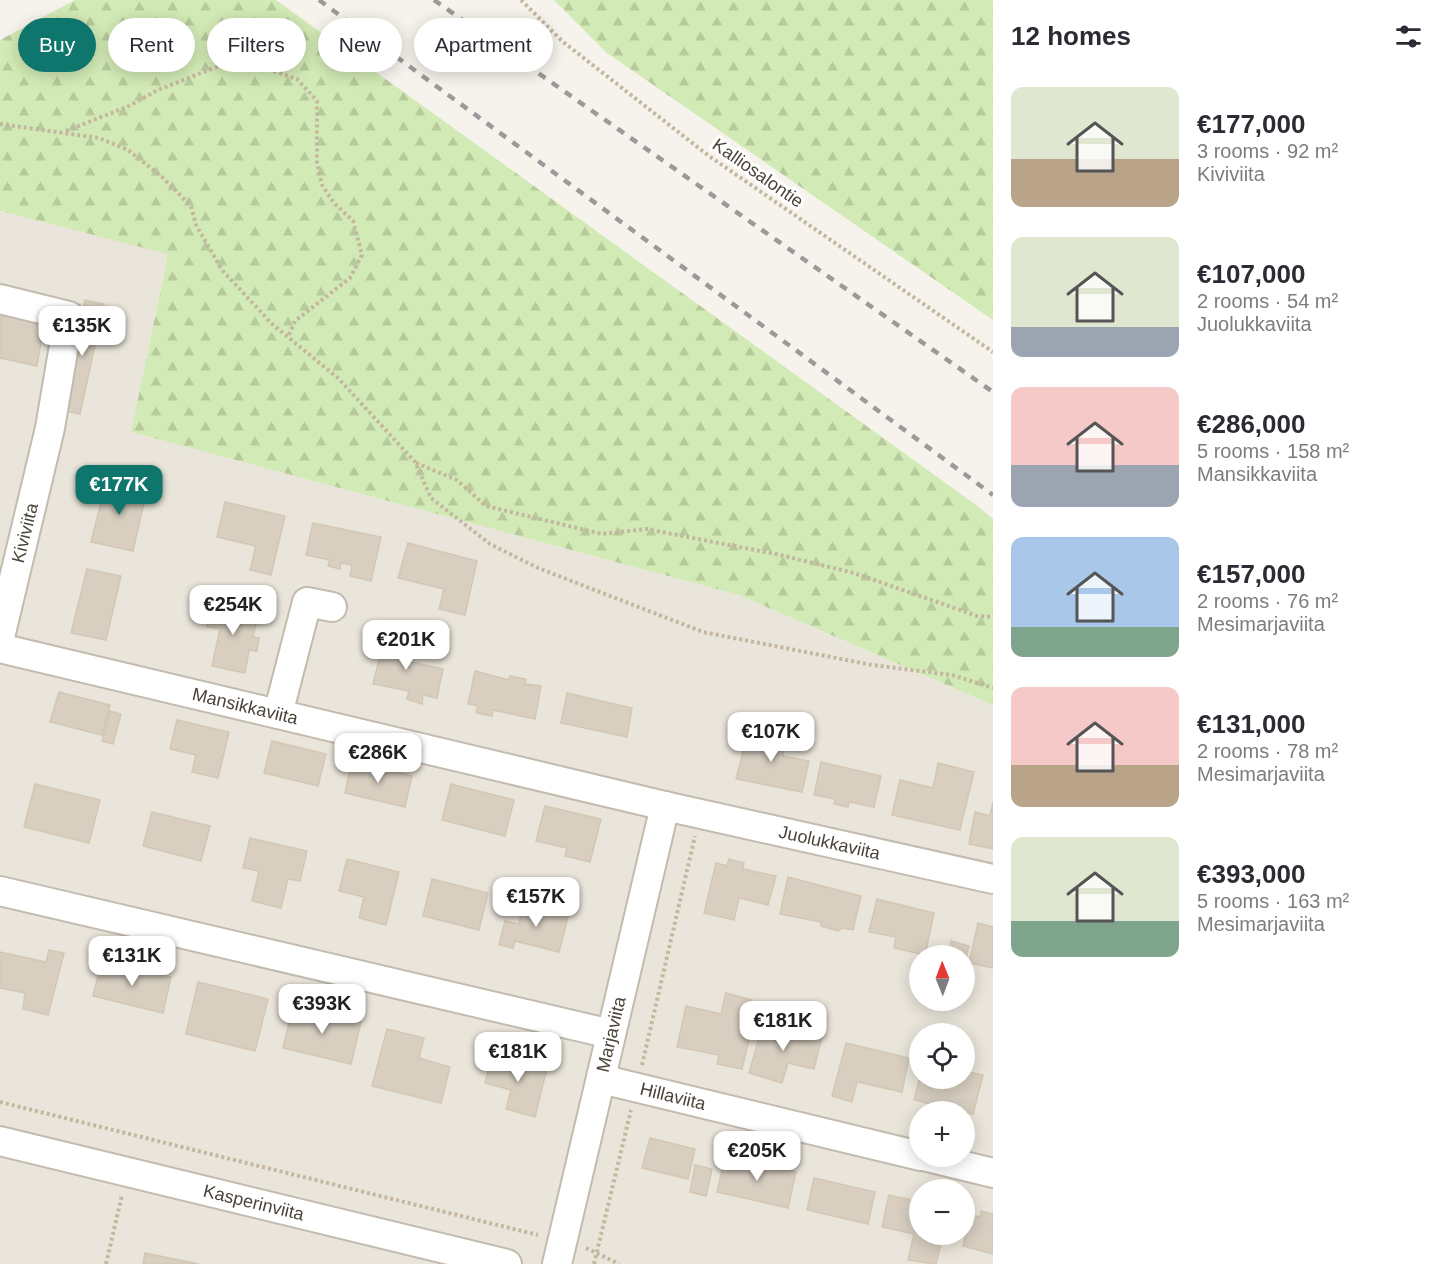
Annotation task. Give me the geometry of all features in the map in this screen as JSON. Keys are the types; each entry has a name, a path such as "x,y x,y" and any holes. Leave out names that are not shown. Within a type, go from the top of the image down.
{"street":[{"name":"Kiviviita","path":"0,299 69,316 50,428 0,638"},
{"path":"278,714 307,602 332,607"},
{"name":"Mansikkaviita","path":"0,648 664,806"},
{"name":"Juolukkaviita","path":"664,806 993,879"},
{"name":"Marjaviita","path":"560,1252 664,806"},
{"path":"0,891 611,1035"},
{"name":"Hillaviita","path":"601,1078 909,1153"},
{"name":"Kasperinviita","path":"0,1142 507,1264"},
{"name":"Hillaviita","path":"968,1167 993,1173"}],"path":[{"name":"Kalliosalontie","path":"521,0 562,41 709,156 993,352"},
{"path":"64,132 129,106 166,86 219,66 256,65 297,79 317,101 317,163 322,184 334,203 353,221 362,255 350,278 295,321 288,337"},
{"path":"0,124 99,138 128,150 161,176 191,206 196,225 222,270 288,337 338,378 415,462 431,498 490,544 538,568 603,595 703,632 872,665 952,675 993,688"},
{"path":"415,462 458,480 486,506 602,534 646,528 776,554 854,573 977,616 993,617"},
{"path":"594,1264 700,815"},
{"path":"0,1102 560,1252 596,1251 620,1264"},
{"path":"106,1264 124,1188"}],"shaded area":[{"path":"0,211 168,253 131,432 739,595 993,705 993,1264 0,1264"}],"green space":[{"path":"75,0 276,0 301,18 207,18 207,72 306,72 306,22 318,30 318,72 376,72 976,505 993,519 993,705 739,595 131,432 168,254 0,211 0,40 18,30 18,72 96,72 96,18 41,18"},
{"path":"554,0 993,0 993,320 607,53"}],"building":[{"path":"85,300 104,304 80,414 60,410"},
{"path":"0,315 44,325 37,366 0,358"},
{"path":"106,482 147,490 133,551 91,542"},
{"path":"225,502 285,516 271,575 250,570 256,546 217,537"},
{"path":"313,523 381,537 371,581 350,576 352,565 341,563 340,569 328,566 330,560 306,555"},
{"path":"408,543 477,561 465,615 439,609 444,589 398,578"},
{"path":"87,569 121,576 106,640 71,633"},
{"path":"212,601 259,612 253,637 259,638 257,651 249,650 245,673 212,666 220,629 207,627"},
{"path":"385,636 416,644 411,662 443,669 437,698 423,695 422,704 407,699 409,691 373,684"},
{"path":"475,671 509,680 510,676 526,679 525,684 541,686 535,719 493,710 492,716 476,713 478,706 468,704"},
{"path":"59,692 110,705 102,735 50,722"},
{"path":"567,693 632,708 627,737 561,723"},
{"path":"110,711 121,714 113,744 102,741"},
{"path":"177,720 229,732 218,778 192,772 196,755 170,749"},
{"path":"749,729 787,737 783,756 809,761 802,792 736,779"},
{"path":"272,741 326,754 318,786 264,773"},
{"path":"352,761 412,776 405,807 345,793"},
{"path":"821,762 881,776 874,807 849,802 848,807 834,804 835,799 814,795"},
{"path":"938,763 974,772 960,830 892,815 900,780 933,788"},
{"path":"35,784 100,800 89,843 24,827"},
{"path":"451,784 514,800 505,836 442,820"},
{"path":"993,802 993,849 969,844 975,812 990,816"},
{"path":"545,806 601,819 590,862 565,856 567,848 536,841"},
{"path":"152,812 210,826 201,861 143,846"},
{"path":"250,838 307,851 300,881 288,879 281,908 252,901 259,871 243,868"},
{"path":"347,859 399,872 386,925 359,918 364,897 339,891"},
{"path":"729,859 744,863 743,869 776,876 768,905 739,898 734,920 704,913 716,863 727,866"},
{"path":"788,877 861,896 853,930 842,928 838,931 821,926 821,922 780,914"},
{"path":"432,879 488,893 479,930 423,916"},
{"path":"877,899 934,913 927,945 909,945 909,951 894,948 896,937 869,932"},
{"path":"524,902 569,913 559,952 515,941 513,948 499,945 505,921 519,924"},
{"path":"978,923 993,927 993,968 975,964 975,945 973,945"},
{"path":"951,941 965,945 950,945"},
{"path":"49,950 64,953 48,1015 23,1009 25,993 0,988 0,952 46,962"},
{"path":"102,960 171,977 163,1013 93,996"},
{"path":"198,982 268,999 255,1051 186,1034"},
{"path":"726,993 752,1000 747,1022 753,1023 742,1069 717,1064 719,1055 677,1047 686,1006 721,1014"},
{"path":"293,1006 361,1022 351,1064 283,1048"},
{"path":"763,1024 822,1037 814,1069 788,1063 782,1083 749,1073"},
{"path":"387,1029 424,1038 419,1058 450,1067 441,1103 372,1086"},
{"path":"846,1043 909,1058 902,1092 857,1082 852,1102 832,1096"},
{"path":"493,1054 547,1068 535,1117 506,1109 511,1090 485,1083"},
{"path":"975,1073 983,1075 975,1106 975,1101 914,1100 917,1089 975,1089"},
{"path":"650,1138 695,1149 688,1179 642,1168"},
{"path":"725,1157 796,1172 788,1208 717,1192"},
{"path":"695,1165 712,1169 706,1196 690,1192"},
{"path":"814,1178 875,1192 868,1224 807,1210"},
{"path":"889,1195 909,1200 909,1233 882,1227"},
{"path":"981,1211 993,1214 993,1254 963,1246 975,1245 975,1216 980,1217"},
{"path":"911,1245 940,1245 936,1264 908,1260"},
{"path":"145,1253 199,1264 143,1264"}],"railway":[{"path":"319,0 993,495"},
{"path":"434,0 993,392"}]}
